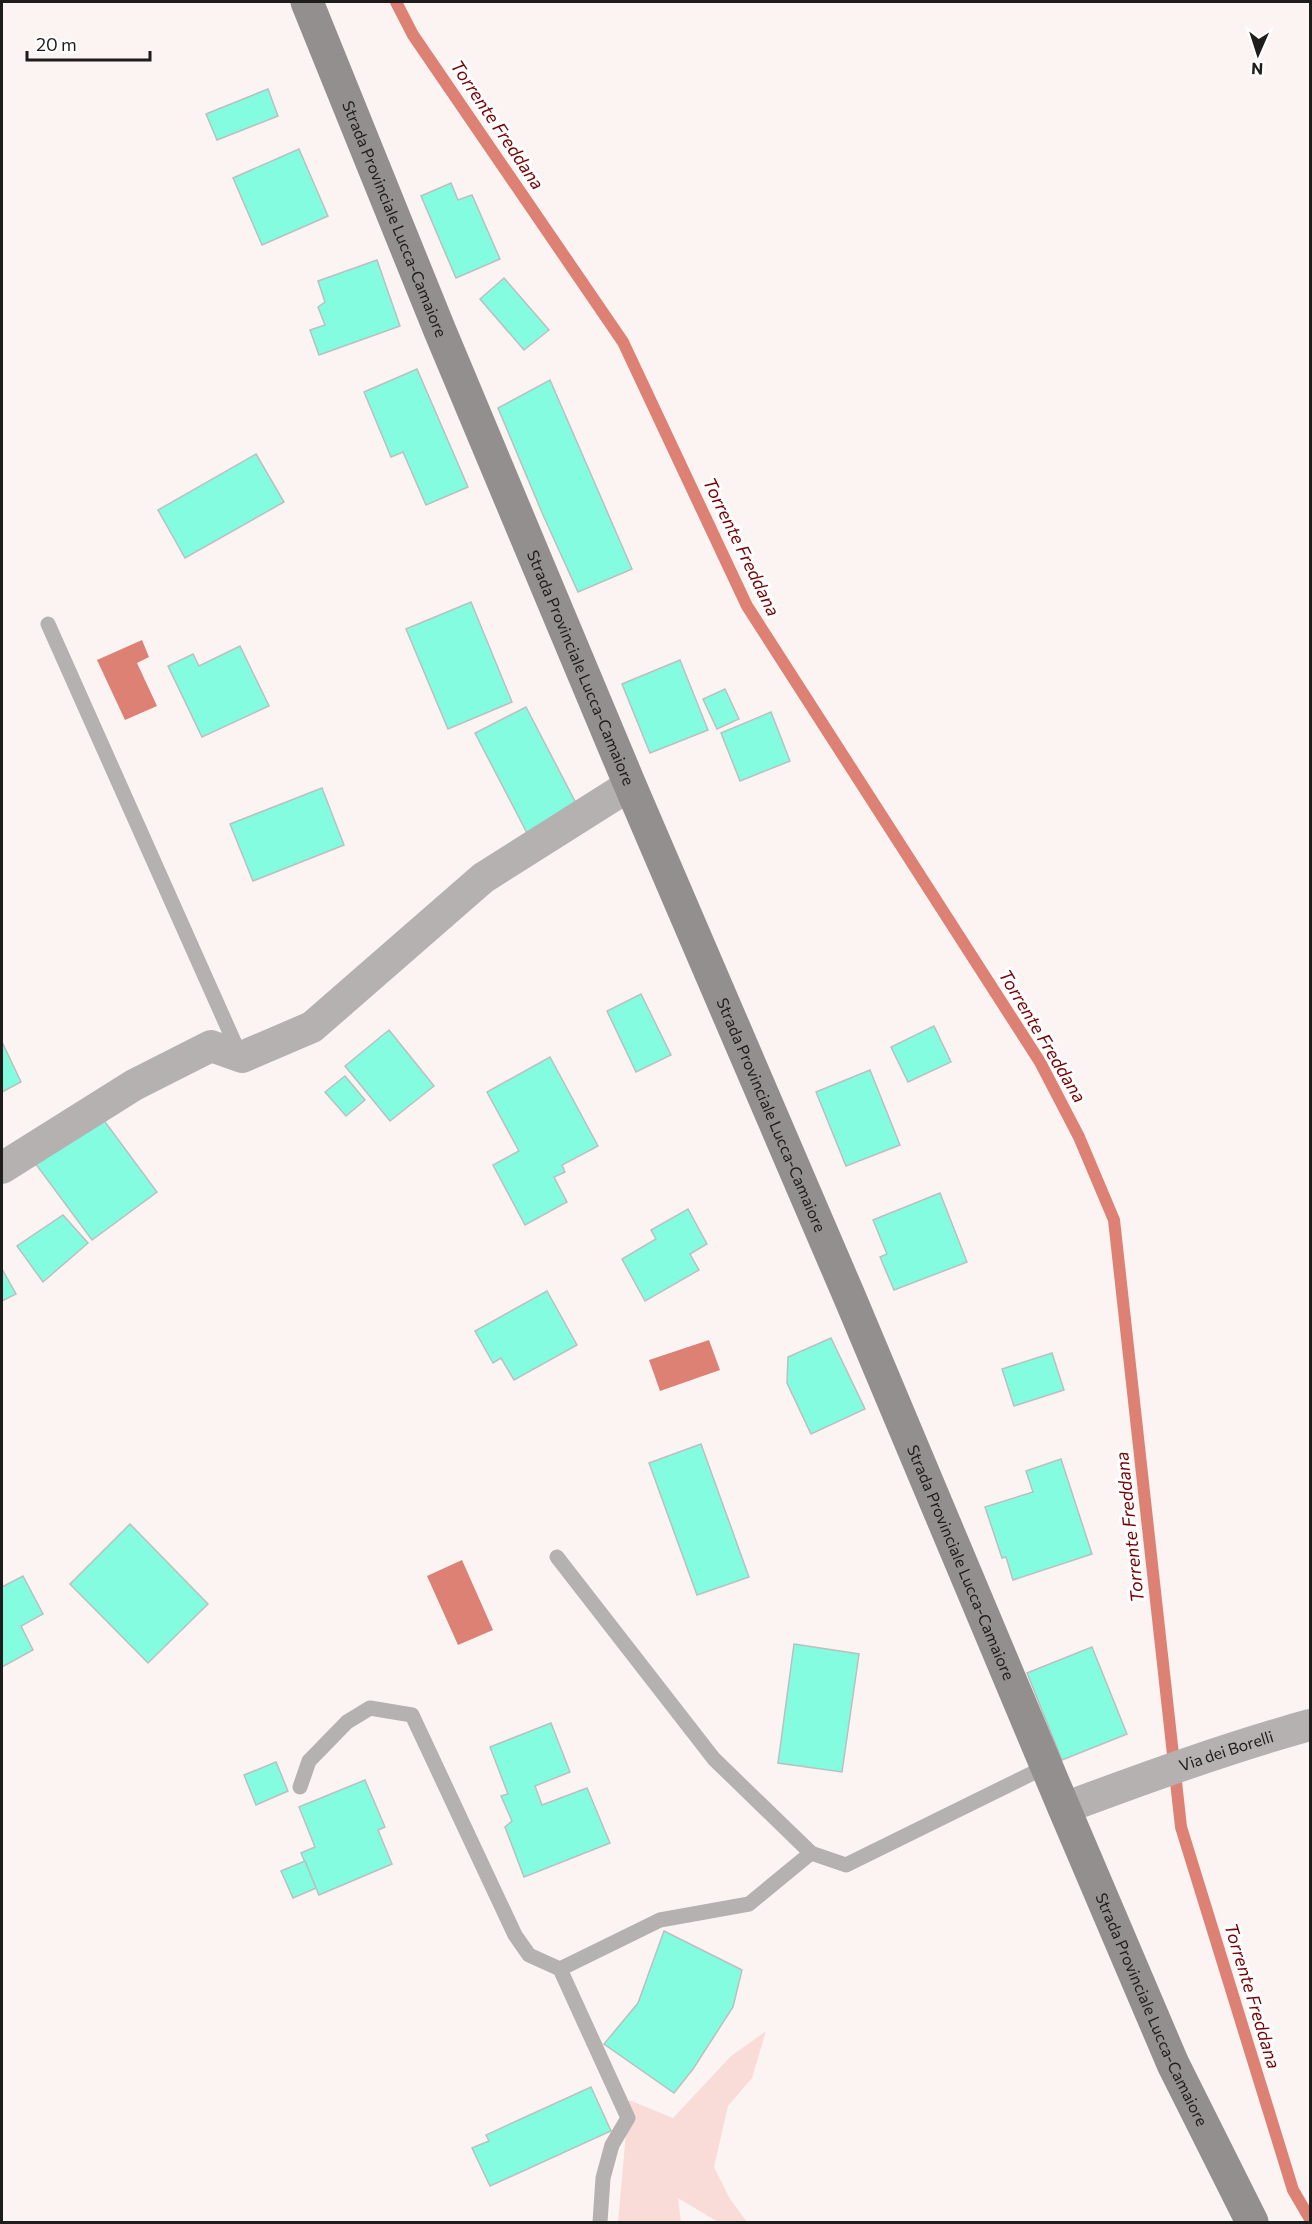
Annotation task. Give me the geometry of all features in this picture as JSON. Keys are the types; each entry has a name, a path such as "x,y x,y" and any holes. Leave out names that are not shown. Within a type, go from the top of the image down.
{"main road":[{"name":"Strada Provinciale Lucca-Camaiore","path":"307,2 440,331 630,785 854,1308 1064,1808 1173,2064 1252,2223"}],"street":[{"path":"2,1168 134,1085 211,1046 242,1057 312,1028 483,878 630,785"},
{"name":"Via dei Borelli","path":"1064,1808 1145,1778 1311,1725"}],"lane":[{"path":"48,624 242,1057"},
{"path":"557,1557 714,1759 811,1853 846,1865 1047,1766"},
{"path":"300,1787 309,1761 347,1722 370,1708 412,1715 515,1935 529,1955 560,1968 628,2118 612,2145 603,2178 600,2223"},
{"path":"560,1968 660,1920 749,1904 811,1853"}],"shaded area":[{"path":"142,640 149,657 137,663 157,706 125,720 97,660"},
{"path":"709,1340 720,1370 660,1391 649,1360"},
{"path":"462,1560 493,1630 458,1645 427,1576"},
{"path":"766,2031 752,2078 728,2106 714,2167 730,2199 747,2222 718,2222 678,2198 681,2222 618,2222 629,2100 673,2118 731,2056"}],"building":[{"path":"268,89 278,116 217,140 206,114"},
{"path":"299,149 328,216 262,245 233,178"},
{"path":"451,183 458,200 472,195 500,259 456,278 421,196"},
{"path":"377,260 400,326 319,355 310,330 325,325 318,307 325,302 318,281"},
{"path":"504,278 549,330 524,350 480,299"},
{"path":"417,369 468,487 426,505 403,452 391,457 364,392"},
{"path":"550,380 632,569 578,592 498,408"},
{"path":"256,454 284,502 185,558 158,510"},
{"path":"471,602 512,702 448,729 406,629"},
{"path":"240,646 269,706 202,737 168,666 193,654 199,666"},
{"path":"680,660 708,730 650,753 622,684"},
{"path":"725,689 739,719 717,729 703,699"},
{"path":"526,707 578,807 527,833 475,733"},
{"path":"771,712 790,761 740,781 721,733"},
{"path":"322,788 344,845 253,881 230,824"},
{"path":"641,994 671,1055 636,1072 607,1011"},
{"path":"934,1026 951,1062 908,1082 891,1047"},
{"path":"389,1030 434,1086 390,1121 345,1066"},
{"path":"2,1042 21,1082 2,1092"},
{"path":"550,1057 598,1146 562,1165 565,1172 554,1177 567,1202 525,1225 493,1165 519,1151 487,1092"},
{"path":"870,1070 900,1145 846,1166 816,1092"},
{"path":"345,1076 365,1100 346,1116 325,1092"},
{"path":"97,1111 157,1192 92,1240 32,1159"},
{"path":"940,1193 967,1262 894,1290 880,1257 887,1254 873,1220"},
{"path":"688,1209 707,1244 690,1254 699,1270 645,1301 622,1259 656,1239 651,1230"},
{"path":"63,1215 88,1243 43,1282 17,1246"},
{"path":"2,1269 16,1294 2,1301"},
{"path":"547,1291 577,1345 514,1380 501,1358 493,1363 475,1331"},
{"path":"831,1338 865,1409 811,1434 787,1383 788,1357"},
{"path":"1052,1353 1064,1390 1014,1406 1002,1369"},
{"path":"701,1444 749,1577 697,1595 649,1463"},
{"path":"1061,1459 1092,1554 1013,1580 1006,1557 1002,1558 985,1507 1033,1492 1026,1471"},
{"path":"130,1524 208,1604 148,1663 70,1584"},
{"path":"23,1576 43,1614 21,1626 33,1650 2,1667 2,1587"},
{"path":"794,1644 859,1654 842,1772 778,1763"},
{"path":"1092,1647 1127,1734 1062,1760 1027,1673"},
{"path":"551,1723 570,1772 535,1786 542,1805 587,1788 610,1843 524,1877 505,1827 512,1821 501,1796 508,1794 490,1747"},
{"path":"276,1762 288,1791 256,1805 244,1775"},
{"path":"365,1780 385,1827 378,1830 392,1864 319,1895 301,1853 315,1847 299,1807"},
{"path":"305,1861 316,1888 293,1898 281,1871"},
{"path":"664,1931 742,1970 733,2007 693,2069 674,2093 604,2044 638,2003"},
{"path":"591,2087 611,2131 490,2186 472,2148 489,2141 486,2135"}],"waterway":[{"name":"Torrente Freddana","path":"396,2 413,35 623,342 747,606 1040,1062 1079,1137 1114,1220 1181,1827 1293,2190 1310,2219"}]}
